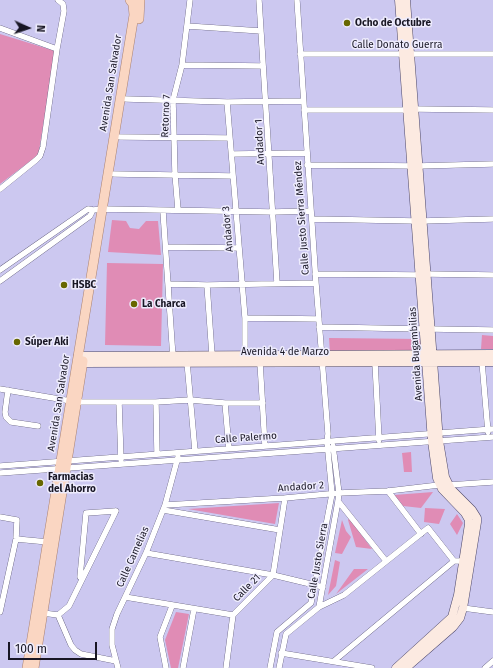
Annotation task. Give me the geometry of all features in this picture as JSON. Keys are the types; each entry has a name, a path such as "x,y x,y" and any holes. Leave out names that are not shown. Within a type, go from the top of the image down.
{"main road":[{"name":"Avenida San Salvador","path":"34,668 81,359 101,209 134,15 133,4 130,0"},
{"name":"Avenida San Salvador","path":"101,209 114,174 139,15 140,0"},
{"name":"Avenida Bugambilias","path":"399,0 411,109 437,478 444,493 465,513 469,520 461,595 463,608 460,618 406,668"},
{"name":"Avenida Bugambilias","path":"406,0 406,54"},
{"name":"Avenida 4 de Marzo","path":"81,359 173,359 212,355 245,355 374,362 493,354"},
{"name":"Avenida 4 de Marzo","path":"173,359 187,362 260,362 322,358 429,358 493,362"},
{"name":"Avenida Bugambilias","path":"396,668 449,621 461,595 478,522 475,514 448,485 435,437"},
{"name":"Avenida San Salvador","path":"27,668 48,542 64,465"}],"street":[{"path":"0,189 40,156 43,147 64,11 63,4 58,0"},
{"name":"Retorno 7","path":"178,210 175,174 173,100 182,65 190,0"},
{"name":"Andador 1","path":"259,0 277,283"},
{"name":"Calle Justo Sierra Méndez","path":"297,0 315,274 329,441"},
{"path":"188,26 261,31"},
{"path":"0,28 57,49"},
{"name":"Calle Donato Guerra","path":"300,54 493,54"},
{"path":"182,65 263,66"},
{"path":"126,99 227,102 266,100 303,101"},
{"name":"Andador 3","path":"227,102 245,318 245,355"},
{"path":"304,110 493,110"},
{"path":"120,137 230,138"},
{"path":"232,154 307,153"},
{"path":"308,165 415,166 493,164"},
{"path":"114,174 233,176"},
{"path":"0,270 88,209 311,212"},
{"path":"0,281 101,209"},
{"path":"163,211 173,359"},
{"path":"312,219 419,221 493,219"},
{"path":"166,247 239,248"},
{"path":"315,274 493,275"},
{"path":"168,284 207,285 316,282"},
{"path":"207,285 212,355"},
{"path":"245,318 319,319"},
{"path":"319,327 493,330"},
{"path":"187,362 195,451"},
{"path":"260,362 265,446"},
{"path":"374,362 379,445"},
{"path":"482,362 491,437"},
{"path":"0,389 74,401 156,402 190,400 225,403 263,403"},
{"path":"8,390 5,412 6,417 11,422 38,426"},
{"path":"119,402 121,464"},
{"path":"156,402 157,454"},
{"path":"225,403 228,449"},
{"name":"Calle Palermo","path":"0,466 121,464 330,449 379,445 490,429"},
{"name":"Calle Palermo","path":"0,473 120,457 378,437 491,437"},
{"name":"Calle Justo Sierra","path":"279,668 286,634 319,607 339,493 329,441"},
{"name":"Calle Justo Sierra","path":"270,668 277,632 311,603 332,494 330,449"},
{"name":"Calle Camelias","path":"118,668 112,645 112,629 117,614 146,553 164,507 179,452"},
{"path":"448,485 493,482"},
{"name":"Andador 2","path":"164,507 339,493 388,491 439,485"},
{"path":"388,491 421,534"},
{"name":"Calle 21","path":"226,668 233,615 273,575 285,498"},
{"path":"338,501 386,561"},
{"path":"164,507 280,530"},
{"path":"43,613 58,615 69,606 116,511 86,513 80,582"},
{"path":"0,517 17,520 16,538 0,612"},
{"path":"319,607 344,595 428,528 454,561"},
{"path":"16,538 48,542"},
{"path":"146,553 273,575 323,587"},
{"path":"334,661 454,561 464,561"},
{"path":"125,597 194,610 233,615"},
{"path":"166,668 160,637 172,606"},
{"path":"463,608 493,612"},
{"path":"183,668 194,610"},
{"path":"58,615 75,650 81,654 116,661"},
{"path":"281,653 372,668"},
{"path":"484,668 493,661"}],"shaded area":[{"path":"0,34 55,51 37,156 0,184"},
{"path":"112,220 126,221 130,228 139,229 146,221 158,221 161,255 108,252"},
{"name":"La Charca","path":"107,263 163,264 161,346 105,345"},
{"path":"482,335 493,336 493,349 481,349"},
{"path":"329,338 421,339 422,353 330,353"},
{"path":"411,452 412,472 404,472 402,453"},
{"path":"433,492 421,508 403,506 394,495"},
{"path":"279,503 275,524 188,509"},
{"path":"425,508 445,509 439,524 424,522"},
{"path":"457,514 463,523 457,535 450,524"},
{"path":"349,518 372,549 356,547 348,520"},
{"path":"342,520 346,531 351,537 342,554 335,553"},
{"path":"335,560 340,562 336,586 328,595"},
{"path":"354,569 368,569 336,594"},
{"path":"176,612 189,614 178,668 171,668 165,640"}],"place":[{"name":"Ocho de Octubre","path":"347,23"},
{"name":"HSBC","path":"64,285"},
{"name":"La Charca","path":"134,304"},
{"name":"Súper Aki","path":"17,342"},
{"name":"Farmacias del Ahorro","path":"40,483"}]}
